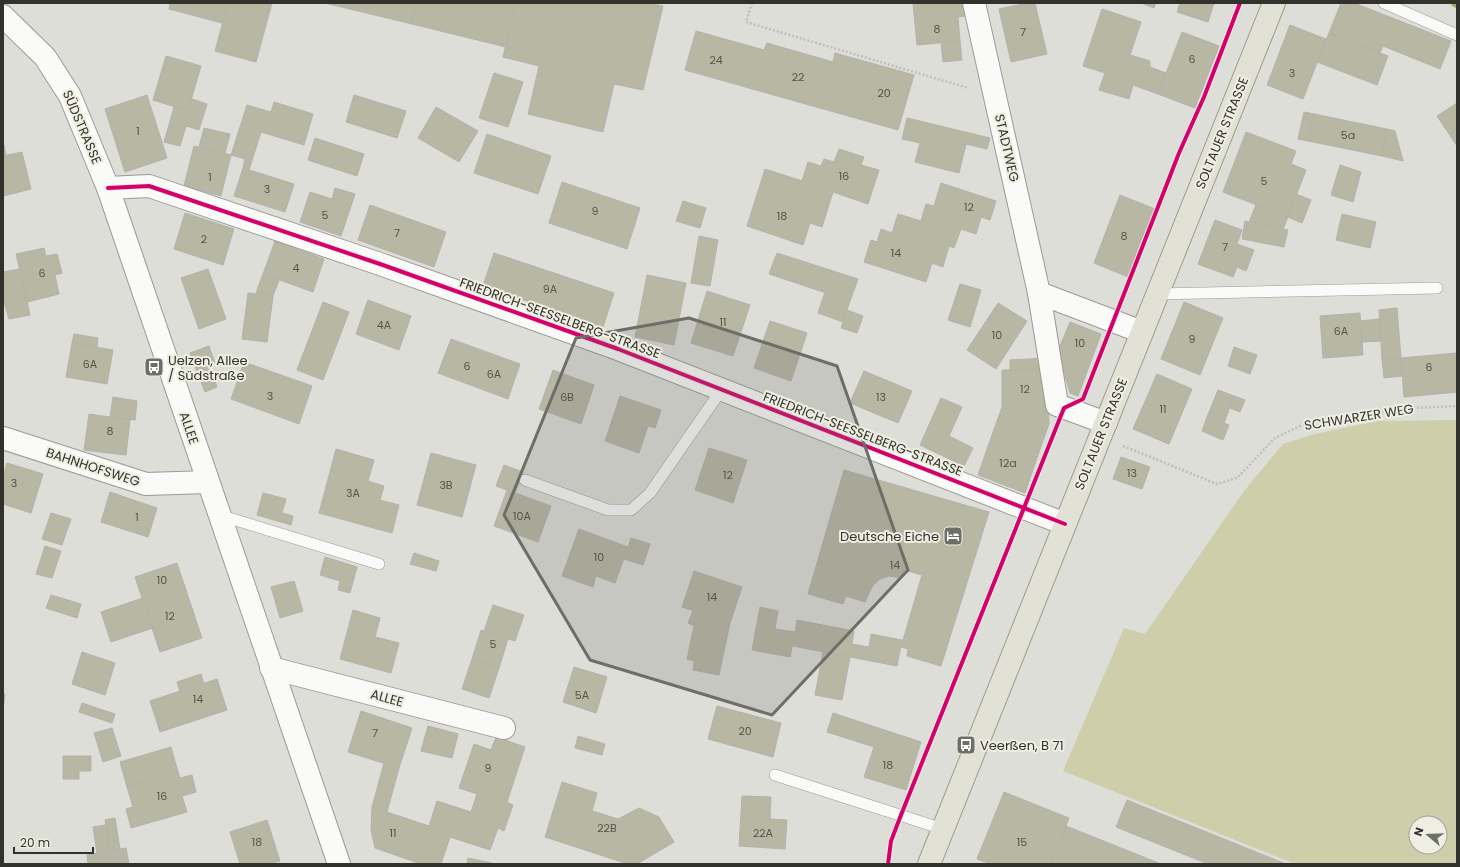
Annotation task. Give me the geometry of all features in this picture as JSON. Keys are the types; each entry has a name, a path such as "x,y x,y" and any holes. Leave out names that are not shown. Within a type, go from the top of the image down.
{"main road":[{"name":"SOLTAUER STRASSE","path":"929,864 1274,3"}],"street":[{"name":"STADTWEG","path":"974,3 1039,293 1057,405 1103,430"},
{"name":"SÜDSTRASSE","path":"3,16 45,57 70,96 108,188"},
{"name":"FRIEDRICH-SEESSELBERG-STRASSE","path":"108,188 149,186 387,267 618,349 1065,524"},
{"name":"ALLEE","path":"108,188 339,864"},
{"path":"1039,293 1142,332"},
{"name":"BAHNHOFSWEG","path":"3,438 146,484 208,482"},
{"name":"ALLEE","path":"271,668 504,728"}],"lane":[{"path":"1384,3 1457,35"},
{"path":"1158,294 1437,288"},
{"path":"525,480 608,510 631,510 650,493 722,389"},
{"path":"219,515 379,564"},
{"path":"775,775 943,829"}],"path":[{"path":"752,3 746,22 995,96"}],"highlighted area":[{"path":"689,318 837,366 908,570 772,715 590,660 504,515 576,338"}],"green space":[{"path":"1457,420 1457,864 1295,864 1063,771 1124,628 1145,634 1244,491 1283,444 1315,434 1378,421"}],"building":[{"path":"170,3 228,3 222,23 169,9"},
{"path":"228,3 272,3 256,62 215,51"},
{"path":"325,3 417,3 412,24"},
{"path":"417,3 516,3 506,47 412,24"},
{"path":"516,3 649,3 663,6 643,90 614,84 603,132 528,114 539,66 503,57"},
{"path":"913,3 963,3 965,16 958,17 960,41 917,45"},
{"path":"1035,3 1047,54 1011,62 999,9"},
{"path":"1141,3 1156,3 1154,8"},
{"path":"1180,3 1214,3 1208,22 1177,12"},
{"path":"1341,3 1354,3 1451,41 1440,69 1383,46 1380,53 1329,33"},
{"path":"1102,9 1141,22 1130,55 1150,61 1150,67 1166,73 1158,94 1133,85 1129,99 1099,90 1105,73 1083,66"},
{"path":"1290,25 1326,39 1303,99 1267,85"},
{"path":"696,31 764,50 767,43 833,62 835,53 914,75 898,130 685,70"},
{"path":"1182,32 1219,46 1195,108 1158,94"},
{"path":"1329,33 1388,56 1377,85 1317,62"},
{"path":"960,41 962,60 943,62 941,42"},
{"path":"166,56 201,66 188,111 153,100"},
{"path":"494,73 523,82 508,127 479,118"},
{"path":"147,95 167,158 125,172 105,109"},
{"path":"354,95 406,111 397,138 346,122"},
{"path":"192,99 207,104 199,130 186,126 180,146 164,142 174,107 188,111"},
{"path":"274,102 313,114 304,145 261,132 249,170 243,168 245,159 231,155 247,105 271,112"},
{"path":"1457,103 1457,146 1437,116"},
{"path":"436,107 478,131 459,162 418,138"},
{"path":"1304,112 1314,114 1308,141 1298,139"},
{"path":"1314,114 1387,129 1382,156 1308,141"},
{"path":"907,118 990,138 987,149 966,144 959,173 915,162 920,143 902,139"},
{"path":"204,128 230,134 225,153 199,147"},
{"path":"1387,129 1395,131 1403,161 1382,156"},
{"path":"1246,132 1296,151 1291,164 1306,170 1288,217 1223,192"},
{"path":"487,134 551,156 538,194 474,173"},
{"path":"315,138 364,154 357,176 308,160"},
{"path":"4,145 6,155 3,156 3,146"},
{"path":"194,146 231,155 221,196 184,186"},
{"path":"839,149 864,157 861,165 879,170 868,204 833,192 822,227 810,223 803,245 747,226 765,169 802,181 808,162 821,166 824,159 834,162"},
{"path":"22,152 31,189 3,196 3,156"},
{"path":"1340,165 1361,172 1353,202 1331,195"},
{"path":"243,168 294,184 285,212 234,196"},
{"path":"562,182 640,208 627,249 549,223"},
{"path":"941,183 996,201 990,220 981,217 976,234 961,229 954,248 949,246 943,267 932,263 926,282 864,262 871,240 877,242 881,229 892,233 898,214 921,221 926,204 934,206"},
{"path":"335,188 355,194 341,236 300,222 310,192 332,199"},
{"path":"1296,194 1311,200 1302,223 1288,217"},
{"path":"1120,195 1155,209 1128,277 1094,263"},
{"path":"683,201 706,208 700,228 676,221"},
{"path":"370,205 446,232 434,267 358,240"},
{"path":"1256,205 1288,217 1283,229 1249,222"},
{"path":"185,213 234,229 223,265 174,249"},
{"path":"1342,214 1376,222 1370,248 1336,240"},
{"path":"1215,220 1242,230 1237,244 1254,250 1246,271 1237,267 1233,277 1198,264"},
{"path":"1245,221 1288,230 1284,247 1242,239"},
{"path":"699,236 718,240 710,286 691,283"},
{"path":"275,241 324,259 313,292 263,274"},
{"path":"44,248 46,256 57,254 62,273 55,275 59,294 27,302 16,254"},
{"path":"494,253 614,293 603,327 483,286"},
{"path":"777,253 858,279 850,301 769,274"},
{"path":"20,269 30,315 9,319 3,299 3,272"},
{"path":"208,269 226,319 199,329 181,278"},
{"path":"263,274 279,280 273,296 256,293"},
{"path":"647,275 686,283 674,345 635,337"},
{"path":"960,284 981,290 970,327 948,320"},
{"path":"707,291 750,305 733,356 691,343"},
{"path":"825,292 850,301 843,322 818,313"},
{"path":"248,293 273,296 267,342 242,339"},
{"path":"368,300 411,316 399,350 356,334"},
{"path":"323,302 349,312 323,380 297,370"},
{"path":"1184,302 1223,318 1200,375 1161,359"},
{"path":"998,303 1027,321 996,369 967,350"},
{"path":"1397,308 1401,358 1382,359 1379,310"},
{"path":"847,310 863,316 857,333 841,328"},
{"path":"1360,313 1363,355 1323,358 1320,316"},
{"path":"1379,319 1381,341 1362,342 1360,321"},
{"path":"770,321 807,333 791,381 754,368"},
{"path":"1070,322 1101,334 1087,372 1061,362 1058,351"},
{"path":"74,334 98,338 97,347 72,343"},
{"path":"451,339 520,364 508,399 438,373"},
{"path":"72,343 113,350 107,384 66,377"},
{"path":"209,346 215,363 209,365 217,387 205,392 190,353"},
{"path":"1234,347 1257,355 1250,374 1228,366"},
{"path":"1457,353 1457,392 1404,397 1401,358"},
{"path":"1047,358 1047,369 1010,370 1010,360"},
{"path":"1401,358 1402,376 1384,378 1382,359"},
{"path":"244,362 312,386 299,424 231,399"},
{"path":"1061,362 1087,372 1078,396 1070,393"},
{"path":"1047,369 1049,424 1002,407 1002,370"},
{"path":"553,370 594,385 581,424 539,409"},
{"path":"864,371 912,391 898,423 850,403"},
{"path":"1157,374 1192,389 1169,444 1133,429"},
{"path":"1218,390 1234,396 1224,423 1207,417"},
{"path":"620,396 661,410 655,428 648,426 639,453 605,441"},
{"path":"1234,396 1245,400 1240,412 1230,408"},
{"path":"113,397 137,401 135,420 110,417"},
{"path":"941,398 962,407 949,436 973,448 964,466 920,445"},
{"path":"1002,407 1049,424 1039,452 992,435"},
{"path":"89,414 130,420 126,455 84,450"},
{"path":"1207,417 1229,425 1223,440 1202,431"},
{"path":"992,435 1039,452 1025,493 978,475"},
{"path":"709,448 747,460 733,503 695,490"},
{"path":"336,449 374,460 368,481 384,486 380,500 399,505 392,533 319,513"},
{"path":"431,453 476,465 462,517 417,505"},
{"path":"1121,457 1150,467 1142,489 1113,479"},
{"path":"7,463 43,474 31,513 3,504 3,477"},
{"path":"504,465 523,472 515,493 496,486"},
{"path":"844,470 989,512 941,666 907,656 908,649 901,647 922,575 904,570 901,578 889,576 880,579 873,585 865,602 846,596 843,604 808,594"},
{"path":"507,490 551,506 538,542 494,526"},
{"path":"110,492 157,508 148,537 101,522"},
{"path":"263,493 286,499 282,513 293,516 291,525 257,515"},
{"path":"51,513 71,519 62,545 42,539"},
{"path":"579,529 628,547 615,583 596,576 593,587 562,576"},
{"path":"631,538 650,544 643,565 624,559"},
{"path":"45,546 61,551 52,578 36,574"},
{"path":"414,553 439,561 436,571 410,564"},
{"path":"325,557 357,567 350,593 338,590 340,581 320,575"},
{"path":"177,563 202,638 160,652 135,577"},
{"path":"694,571 742,587 730,623 682,607"},
{"path":"294,581 303,611 280,618 271,587"},
{"path":"51,595 81,604 77,618 46,608"},
{"path":"143,598 153,628 111,642 101,612"},
{"path":"493,605 524,615 515,641 484,631"},
{"path":"760,607 778,611 775,629 795,632 790,657 752,650"},
{"path":"353,610 380,618 375,637 399,643 391,673 340,659"},
{"path":"693,611 730,623 719,675 693,670 694,661 687,659 694,626 688,623"},
{"path":"797,620 854,631 852,644 869,647 871,634 902,640 897,666 793,646"},
{"path":"481,630 508,639 499,668 472,659"},
{"path":"82,652 115,663 105,695 72,684"},
{"path":"823,652 850,657 842,700 815,695"},
{"path":"472,659 499,668 489,698 462,689"},
{"path":"574,667 607,677 596,713 563,702"},
{"path":"201,674 204,684 180,692 177,682"},
{"path":"217,679 227,710 160,732 150,701"},
{"path":"3,694 5,694 3,710"},
{"path":"82,703 115,714 112,723 79,712"},
{"path":"717,706 781,723 773,757 708,739"},
{"path":"361,711 412,728 399,768 348,752"},
{"path":"833,713 921,742 906,790 864,777 874,747 827,732"},
{"path":"428,726 458,734 452,758 421,751"},
{"path":"112,728 121,756 103,762 94,733"},
{"path":"578,736 605,744 602,755 575,748"},
{"path":"496,737 525,747 507,802 513,805 504,831 498,828 490,850 450,837 441,864 421,864 375,848 371,830 372,807 384,763 399,768 387,812 429,826 437,801 471,812 477,794 459,788 474,744 491,750"},
{"path":"171,747 178,772 127,787 120,762"},
{"path":"63,756 91,756 91,771 79,771 79,779 63,779"},
{"path":"178,772 180,778 192,775 196,792 182,796 187,812 131,828 126,809 133,807 127,787"},
{"path":"562,782 597,793 592,811 618,819 639,808 659,817 674,842 637,864 628,864 545,837"},
{"path":"1004,792 1069,818 1051,864 991,864 977,859"},
{"path":"742,796 771,797 770,819 787,820 785,849 739,846"},
{"path":"1127,800 1286,864 1208,864 1116,827"},
{"path":"115,818 120,849 110,851 105,820"},
{"path":"267,820 280,861 270,864 240,864 230,832"},
{"path":"106,825 110,851 97,853 93,827"},
{"path":"1066,826 1161,864 1051,864"},
{"path":"126,848 129,864 88,864 87,855"},
{"path":"468,858 492,863 492,864 467,864"}],"cycle path":[{"path":"888,864 891,841 901,815 1064,408 1083,399 1179,153 1204,97 1240,3"},
{"path":"108,188 149,186 380,264 618,349 1065,524"}],"place":[{"name":"Uelzen, Allee / Südstraße","path":"154,367"},
{"name":"Deutsche Eiche","path":"953,536"},
{"name":"Veerßen, B 71","path":"966,745"}]}
